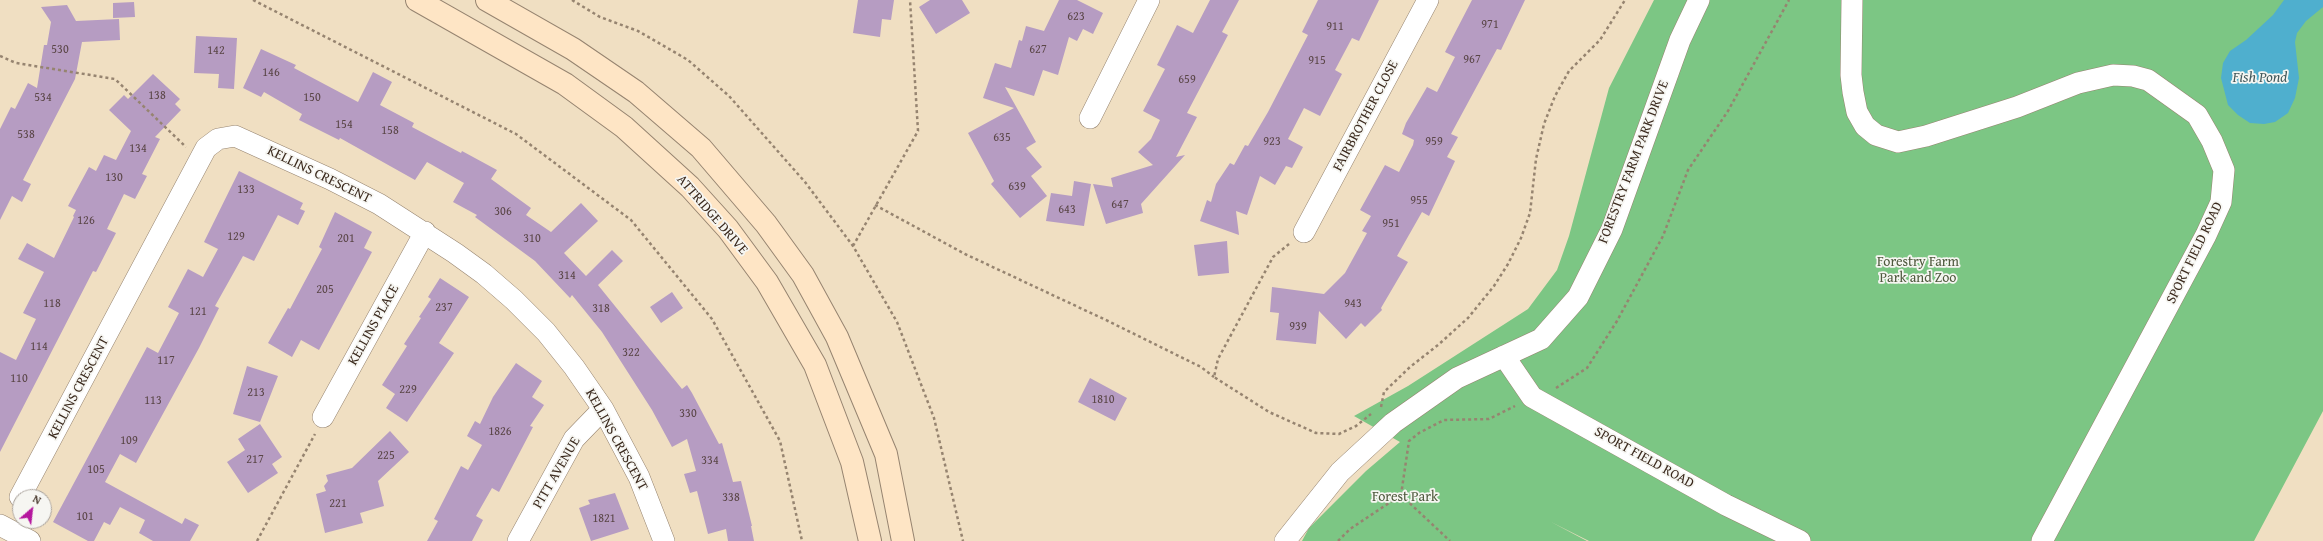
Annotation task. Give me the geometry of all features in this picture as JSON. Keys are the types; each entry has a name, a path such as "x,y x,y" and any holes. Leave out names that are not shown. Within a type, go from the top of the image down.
{"main road":[{"name":"ATTRIDGE DRIVE","path":"418,0 565,84 624,127 690,187 728,229 767,282 815,365 852,462 870,541"},
{"path":"487,0 574,49 636,92 701,148 766,224 803,276 837,337 886,454 903,541"}],"street":[{"path":"1090,118 1149,0"},
{"name":"FAIRBROTHER CLOSE","path":"1304,232 1428,0"},
{"name":"FORESTRY FARM PARK DRIVE","path":"1285,541 1340,472 1393,423 1457,378 1541,339 1578,297 1612,229 1680,40 1699,0"},
{"name":"SPORT FIELD ROAD","path":"1852,0 1853,92 1857,112 1864,126 1876,136 1898,142 1926,136 2017,107 2078,83 2113,75 2133,76 2148,80 2197,114 2212,141 2224,170 2221,202 2203,242 2042,541"},
{"name":"KELLINS CRESCENT","path":"24,489 206,148 218,138 235,136 257,145 379,204 425,232 484,274 514,300 555,344 603,409 639,477 664,541"},
{"name":"KELLINS PLACE","path":"323,417 425,232"},
{"name":"SPORT FIELD ROAD","path":"1504,356 1532,397 1726,505 1800,541"},
{"name":"PITT AVENUE","path":"518,541 574,439 603,409"},
{"name":"KELLINS CRESCENT","path":"2,526 12,510"},
{"path":"2,526 30,541"}],"path":[{"path":"254,0 516,134 632,220 712,319 780,441 802,541"},
{"path":"572,0 600,17 638,31 688,60 729,96 805,182 853,246 897,322 934,418 963,541"},
{"path":"853,246 918,131 910,0"},
{"path":"875,205 965,254 1108,321 1201,367 1269,412 1316,433 1339,434 1356,426 1381,406 1384,392 1410,367 1438,345 1468,318 1494,286 1508,264 1521,238 1530,212 1536,159 1544,124 1555,96 1569,71 1600,40 1625,0"},
{"path":"1338,541 1350,529 1400,495 1409,441 1419,433 1444,420 1489,419 1532,397 1550,392 1587,368 1617,321 1663,236 1688,170 1728,110 1789,0"},
{"path":"0,56 16,64 115,79 182,144"},
{"path":"1214,377 1218,358 1273,257"},
{"path":"1381,406 1393,423 1409,441"},
{"path":"257,541 306,449"},
{"path":"1400,495 1450,541"}],"green space":[{"name":"Forestry Farm Park and Zoo","path":"1654,0 2323,0 2323,411 2254,541 1589,541 1551,522 1587,541 1302,541 1309,528 1366,471 1400,442 1354,416 1408,386 1528,309 1557,270 1569,236 1609,88"}],"water":[{"name":"Fish Pond","path":"2284,0 2323,0 2323,7 2306,21 2297,33 2295,42 2299,78 2295,98 2288,113 2275,122 2264,124 2250,123 2238,115 2228,105 2221,78 2223,63 2230,51 2246,40 2273,15"}],"building":[{"path":"858,0 894,0 891,20 882,19 880,37 853,33"},
{"path":"930,0 962,0 970,13 936,34 919,7"},
{"path":"1059,0 1077,0 1103,13 1093,34 1083,29 1077,41 1069,37 1058,75 1043,70 1034,96 1005,87 1036,142 1026,148 1042,167 1031,176 1047,196 1020,218 991,184 994,181 968,133 1014,108 983,98 995,63 1011,68 1019,40 1022,41 1026,26 1044,31"},
{"path":"1210,0 1239,0 1222,32 1228,35 1187,113 1197,117 1176,157 1185,155 1141,204 1143,213 1106,224 1093,184 1113,187 1111,178 1153,165 1138,152 1151,139 1160,120 1143,111 1165,69 1157,65 1177,25 1193,33"},
{"path":"1318,0 1379,0 1359,41 1352,38 1335,70 1342,74 1320,116 1304,108 1288,139 1303,147 1292,168 1286,166 1275,185 1260,176 1247,215 1236,211 1239,235 1200,221 1207,200 1211,202 1216,184 1230,163 1234,165 1245,145 1248,146 1268,112 1308,35 1302,32"},
{"path":"1472,0 1525,0 1501,50 1497,49 1451,134 1458,137 1447,157 1455,161 1429,216 1422,212 1397,256 1408,262 1381,308 1382,310 1365,327 1361,323 1346,339 1319,311 1316,344 1276,340 1279,313 1270,312 1272,287 1324,294 1345,273 1367,233 1362,231 1371,216 1360,210 1385,165 1399,172 1413,145 1414,140 1402,134 1406,123 1427,87 1437,92 1455,57 1445,52"},
{"path":"134,2 135,17 113,18 113,3"},
{"path":"67,5 76,21 119,19 120,40 82,42 75,79 23,180 31,184 22,202 12,196 0,220 0,129 11,107 15,109 28,83 37,88 44,45 47,45 51,22 41,7"},
{"path":"196,36 237,38 234,89 218,88 219,74 194,73"},
{"path":"261,49 296,65 294,68 358,102 373,72 392,82 380,105 414,123 412,127 497,170 491,179 531,208 526,215 551,232 581,203 598,221 564,253 586,276 612,250 623,261 598,285 682,389 687,385 692,393 719,444 722,443 733,482 741,481 752,526 754,541 728,541 726,529 708,534 697,491 690,493 684,474 696,471 687,439 672,447 652,410 602,332 572,295 570,298 535,261 475,217 477,215 453,202 464,183 427,162 415,180 340,138 339,140 299,120 302,114 264,92 261,97 243,88"},
{"path":"153,74 180,99 175,104 181,110 155,137 160,139 142,174 147,176 135,199 124,194 107,229 116,233 96,272 93,271 0,452 0,352 16,360 36,319 23,313 44,272 18,259 27,243 54,258 76,210 68,206 89,167 96,171 104,155 116,160 131,131 109,110 124,95 128,99"},
{"path":"239,171 303,203 300,209 305,211 298,225 278,215 254,261 243,256 215,306 219,308 199,348 136,463 120,454 105,482 182,524 185,518 199,525 190,541 153,541 139,533 145,520 120,507 110,525 104,522 94,541 88,541 53,522 147,347 158,353 179,313 168,307 188,269 203,277 218,249 204,242"},
{"path":"1074,181 1091,184 1084,226 1046,221 1051,193 1072,196"},
{"path":"335,212 372,232 364,248 372,252 319,350 301,340 292,357 268,343 288,308 290,309 322,249 319,247"},
{"path":"1227,241 1229,273 1198,276 1194,245"},
{"path":"440,278 469,297 439,343 454,353 407,422 386,408 395,394 382,385 407,346 404,344 421,318 419,317 431,299 428,297"},
{"path":"672,292 683,308 661,323 650,307"},
{"path":"516,363 542,381 532,397 544,405 530,426 533,427 499,492 492,488 476,516 483,520 472,541 427,541 438,521 434,519 461,466 468,470 482,445 467,436 475,421 480,424 493,397"},
{"path":"247,366 278,376 260,422 233,414"},
{"path":"1090,378 1127,398 1115,421 1078,402"},
{"path":"260,424 282,457 272,464 278,473 248,493 227,462 245,450 238,439"},
{"path":"390,431 409,452 378,481 384,506 360,513 363,523 325,533 316,494 326,491 324,486 328,481 326,475 352,468"},
{"path":"615,493 629,529 591,541 579,508 590,504 588,500"}],"park label":[{"name":"Forest Park","path":"1405,497"}]}
